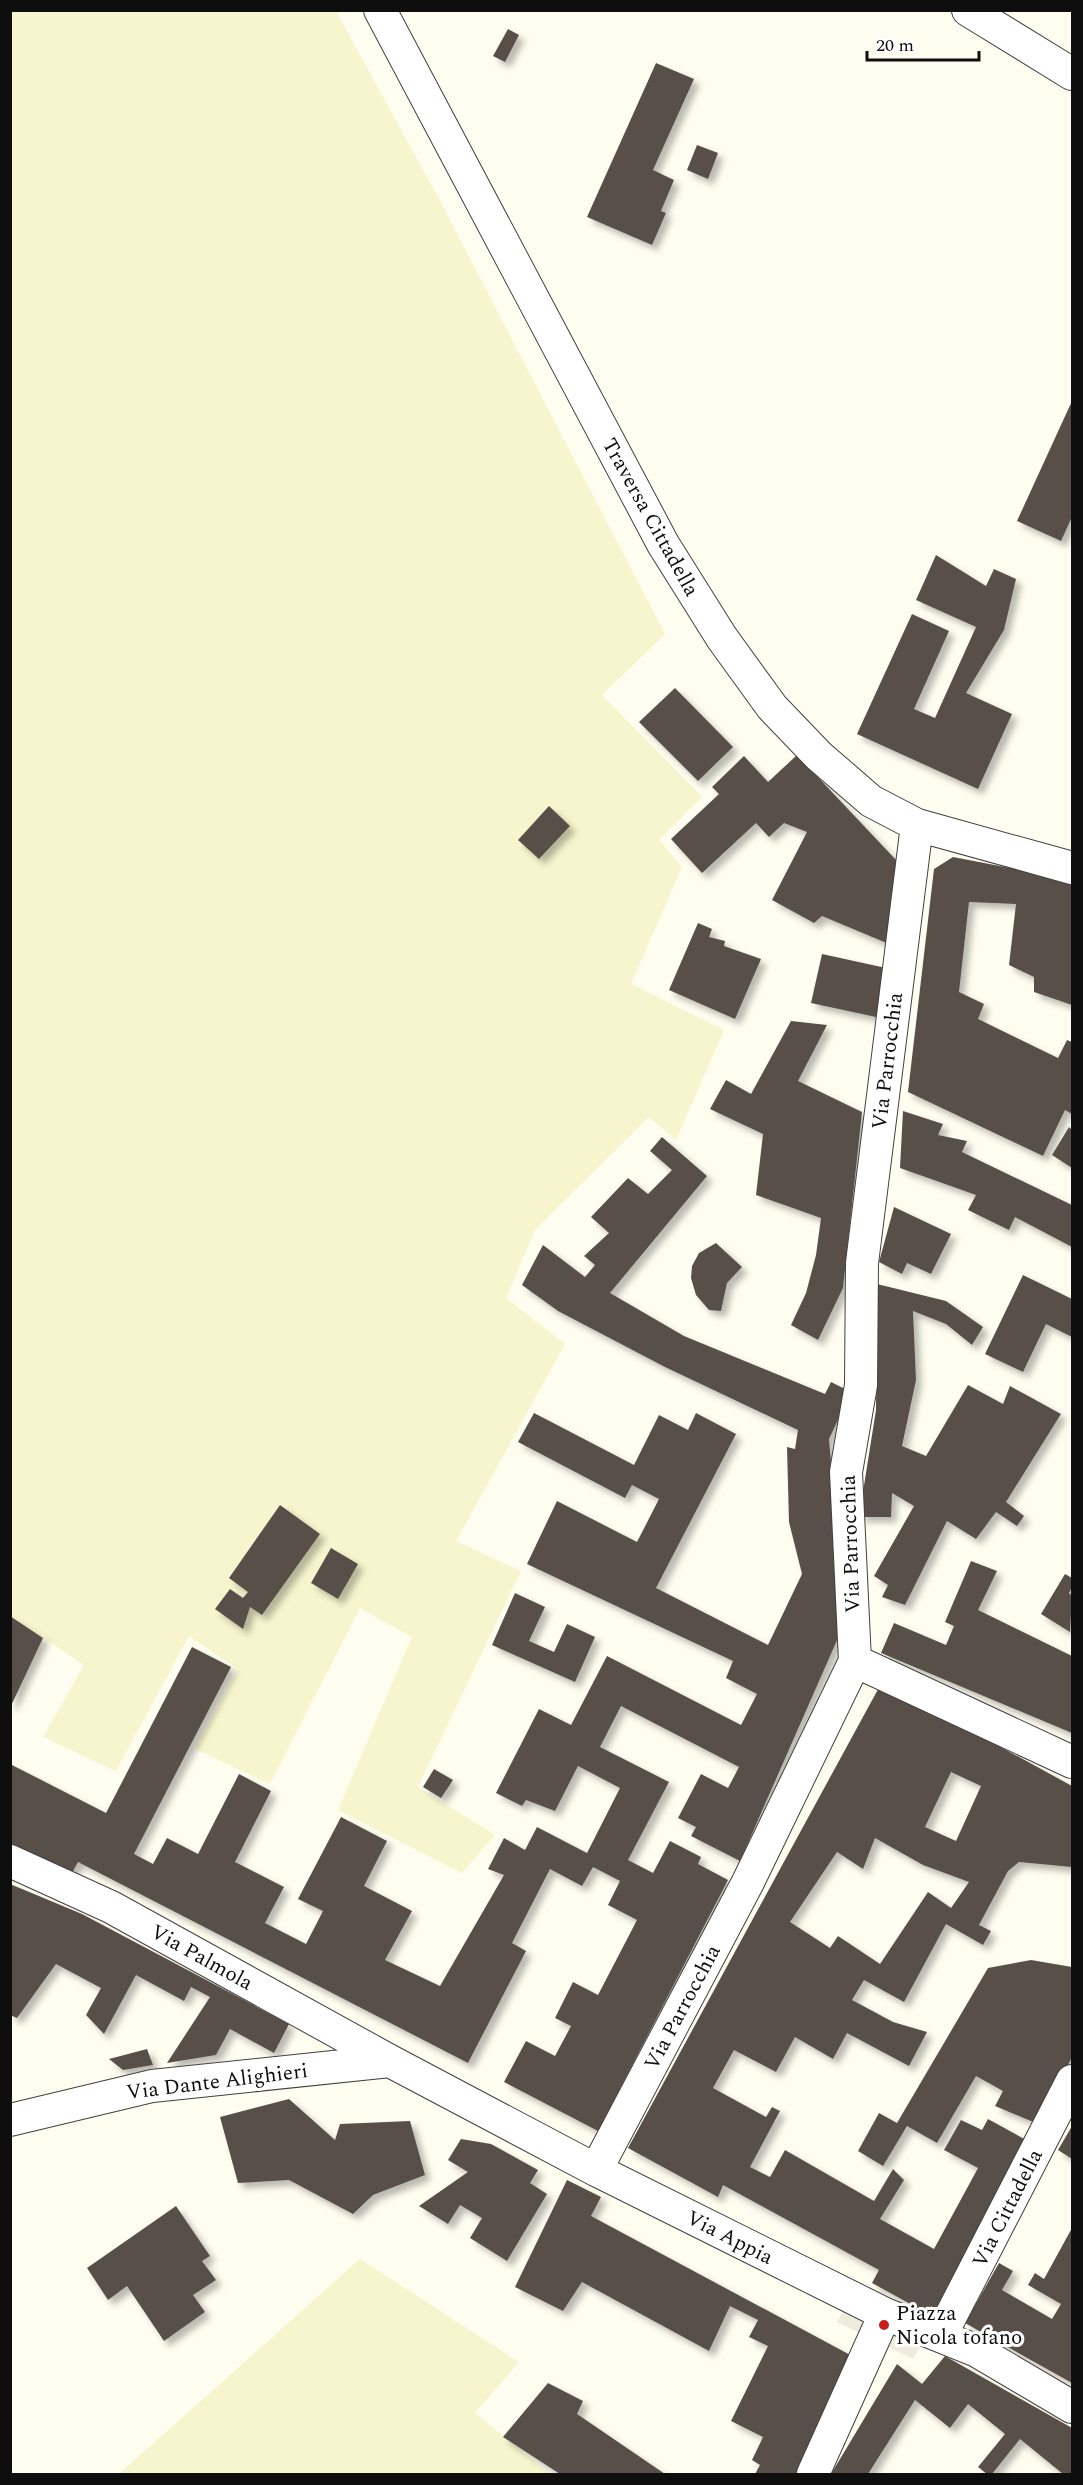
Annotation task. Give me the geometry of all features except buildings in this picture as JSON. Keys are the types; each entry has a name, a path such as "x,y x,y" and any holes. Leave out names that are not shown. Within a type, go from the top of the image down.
{"street":[{"name":"Traversa Cittadella","path":"380,10 663,544 722,639 772,707 819,756 871,801 917,825 1072,868"},
{"path":"968,10 1072,74"},
{"name":"Via Parrocchia","path":"596,2170 747,1882 855,1661 846,1472 861,1385 862,1263 917,825"},
{"path":"855,1661 1072,1762"},
{"name":"Via Palmola","path":"10,1861 111,1907 390,2061"},
{"name":"Via Appia","path":"390,2061 596,2170 885,2314 976,2351 1072,2407"},
{"name":"Via Dante Alighieri","path":"10,2120 152,2086 390,2061"},
{"name":"Via Cittadella","path":"941,2335 1072,2081"},
{"path":"813,2475 885,2314"}],"shaded area":[{"path":"11,11 336,11 438,197 665,634 602,695 702,797 659,840 682,867 631,984 724,1030 676,1140 649,1117 535,1230 506,1298 565,1344 456,1541 521,1571 418,1787 495,1835 462,1873 338,1810 412,1637 360,1608 270,1784 195,1749 238,1669 189,1636 116,1771 43,1737 84,1665 11,1616"},
{"path":"360,2259 519,2362 475,2413 550,2474 119,2474"},
{"name":"Piazza Nicola tofano","path":"856,2287 932,2327 913,2359 837,2322"}],"place":[{"name":"Piazza Nicola tofano","path":"884,2325"}]}
